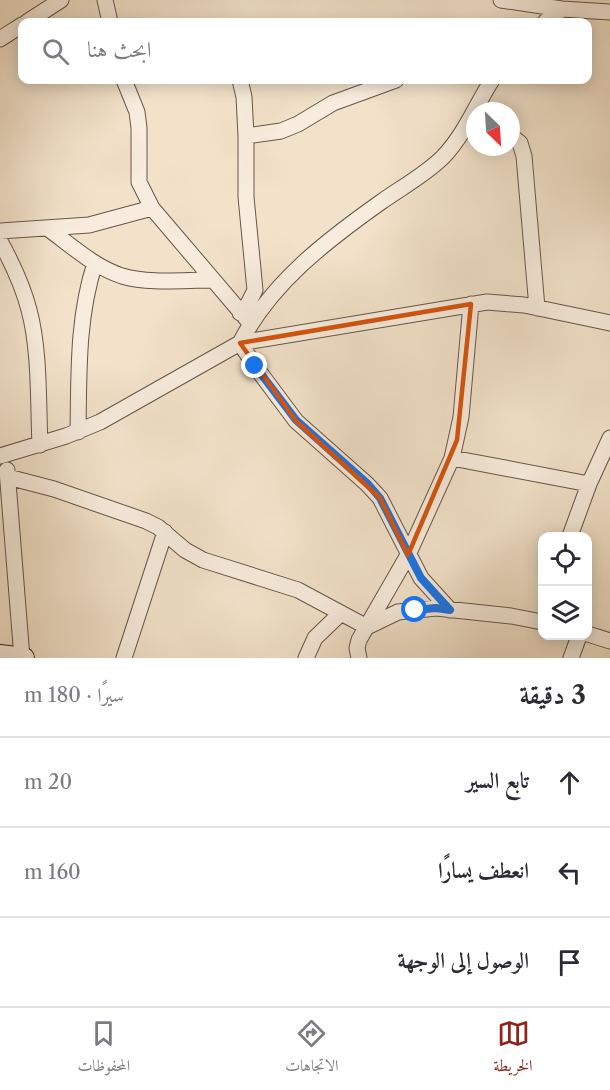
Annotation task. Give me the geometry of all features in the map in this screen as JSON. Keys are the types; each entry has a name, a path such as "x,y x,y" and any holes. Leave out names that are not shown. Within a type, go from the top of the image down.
{"main road":[{"path":"0,655 23,658"}],"street":[{"path":"33,18 61,0"},
{"path":"105,0 109,18"},
{"path":"501,0 562,9 610,12"},
{"path":"550,18 562,9"},
{"path":"0,39 18,28"},
{"path":"126,84 137,112 139,182 152,208 245,318"},
{"path":"241,84 246,136 246,197 255,290 245,318 240,343 296,420 368,484 380,498 421,578 450,610"},
{"path":"246,136 281,130 298,124 333,103 385,84"},
{"path":"481,102 490,84"},
{"path":"245,318 317,250 351,223 428,171 443,157 466,126"},
{"path":"520,143 523,151 537,308"},
{"path":"0,231 89,225 152,208"},
{"path":"47,228 95,263 124,276 212,280"},
{"path":"0,241 23,290 30,312 37,376 40,445"},
{"path":"78,432 81,329 95,263"},
{"path":"23,658 8,477 3,456 78,432 100,422 240,343 487,302 537,308 610,323"},
{"path":"359,658 357,648 359,640 408,555 452,458 461,417 471,304"},
{"path":"572,532 589,484 610,438"},
{"path":"452,458 589,484"},
{"path":"8,477 54,489 136,517 165,532 185,550 203,560 298,590 367,627"},
{"path":"124,658 165,532"},
{"path":"367,627 398,612 436,608 538,618"},
{"path":"306,658 315,638 341,613"},
{"path":"592,635 610,641"},
{"path":"571,658 578,640"}],"highlighted area":[{"path":"471,304 457,440 408,555 380,498 296,421 240,343"}],"route":[{"path":"255,366 296,420 368,484 380,498 421,578 450,610 436,608 415,610"}]}
